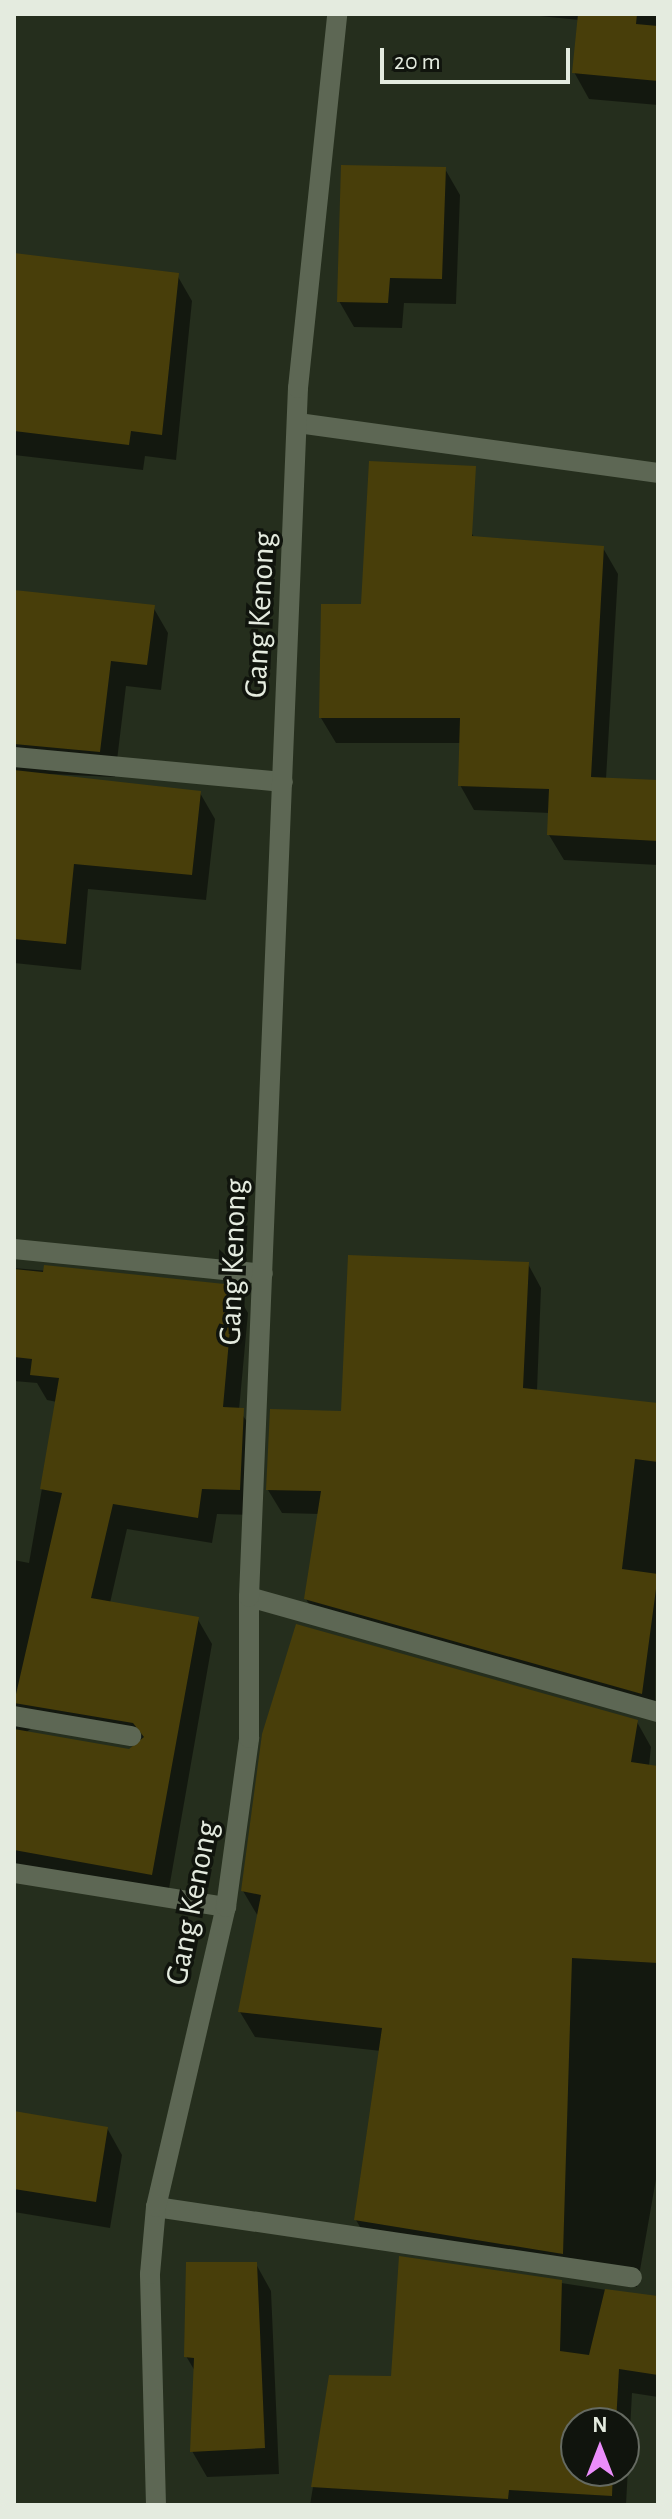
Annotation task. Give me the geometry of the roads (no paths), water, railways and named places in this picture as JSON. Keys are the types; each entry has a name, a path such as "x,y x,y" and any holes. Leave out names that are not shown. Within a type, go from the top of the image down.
{"street":[{"name":"Gang Kenong","path":"156,2505 150,2274 156,2207 226,1907 249,1738 249,1597 298,423 337,14"},
{"path":"298,423 658,473"},
{"path":"14,757 283,782"},
{"path":"14,1249 263,1274"},
{"path":"249,1597 658,1712"},
{"path":"14,1716 131,1736"},
{"path":"14,1873 226,1907"},
{"path":"156,2207 632,2277"}]}
